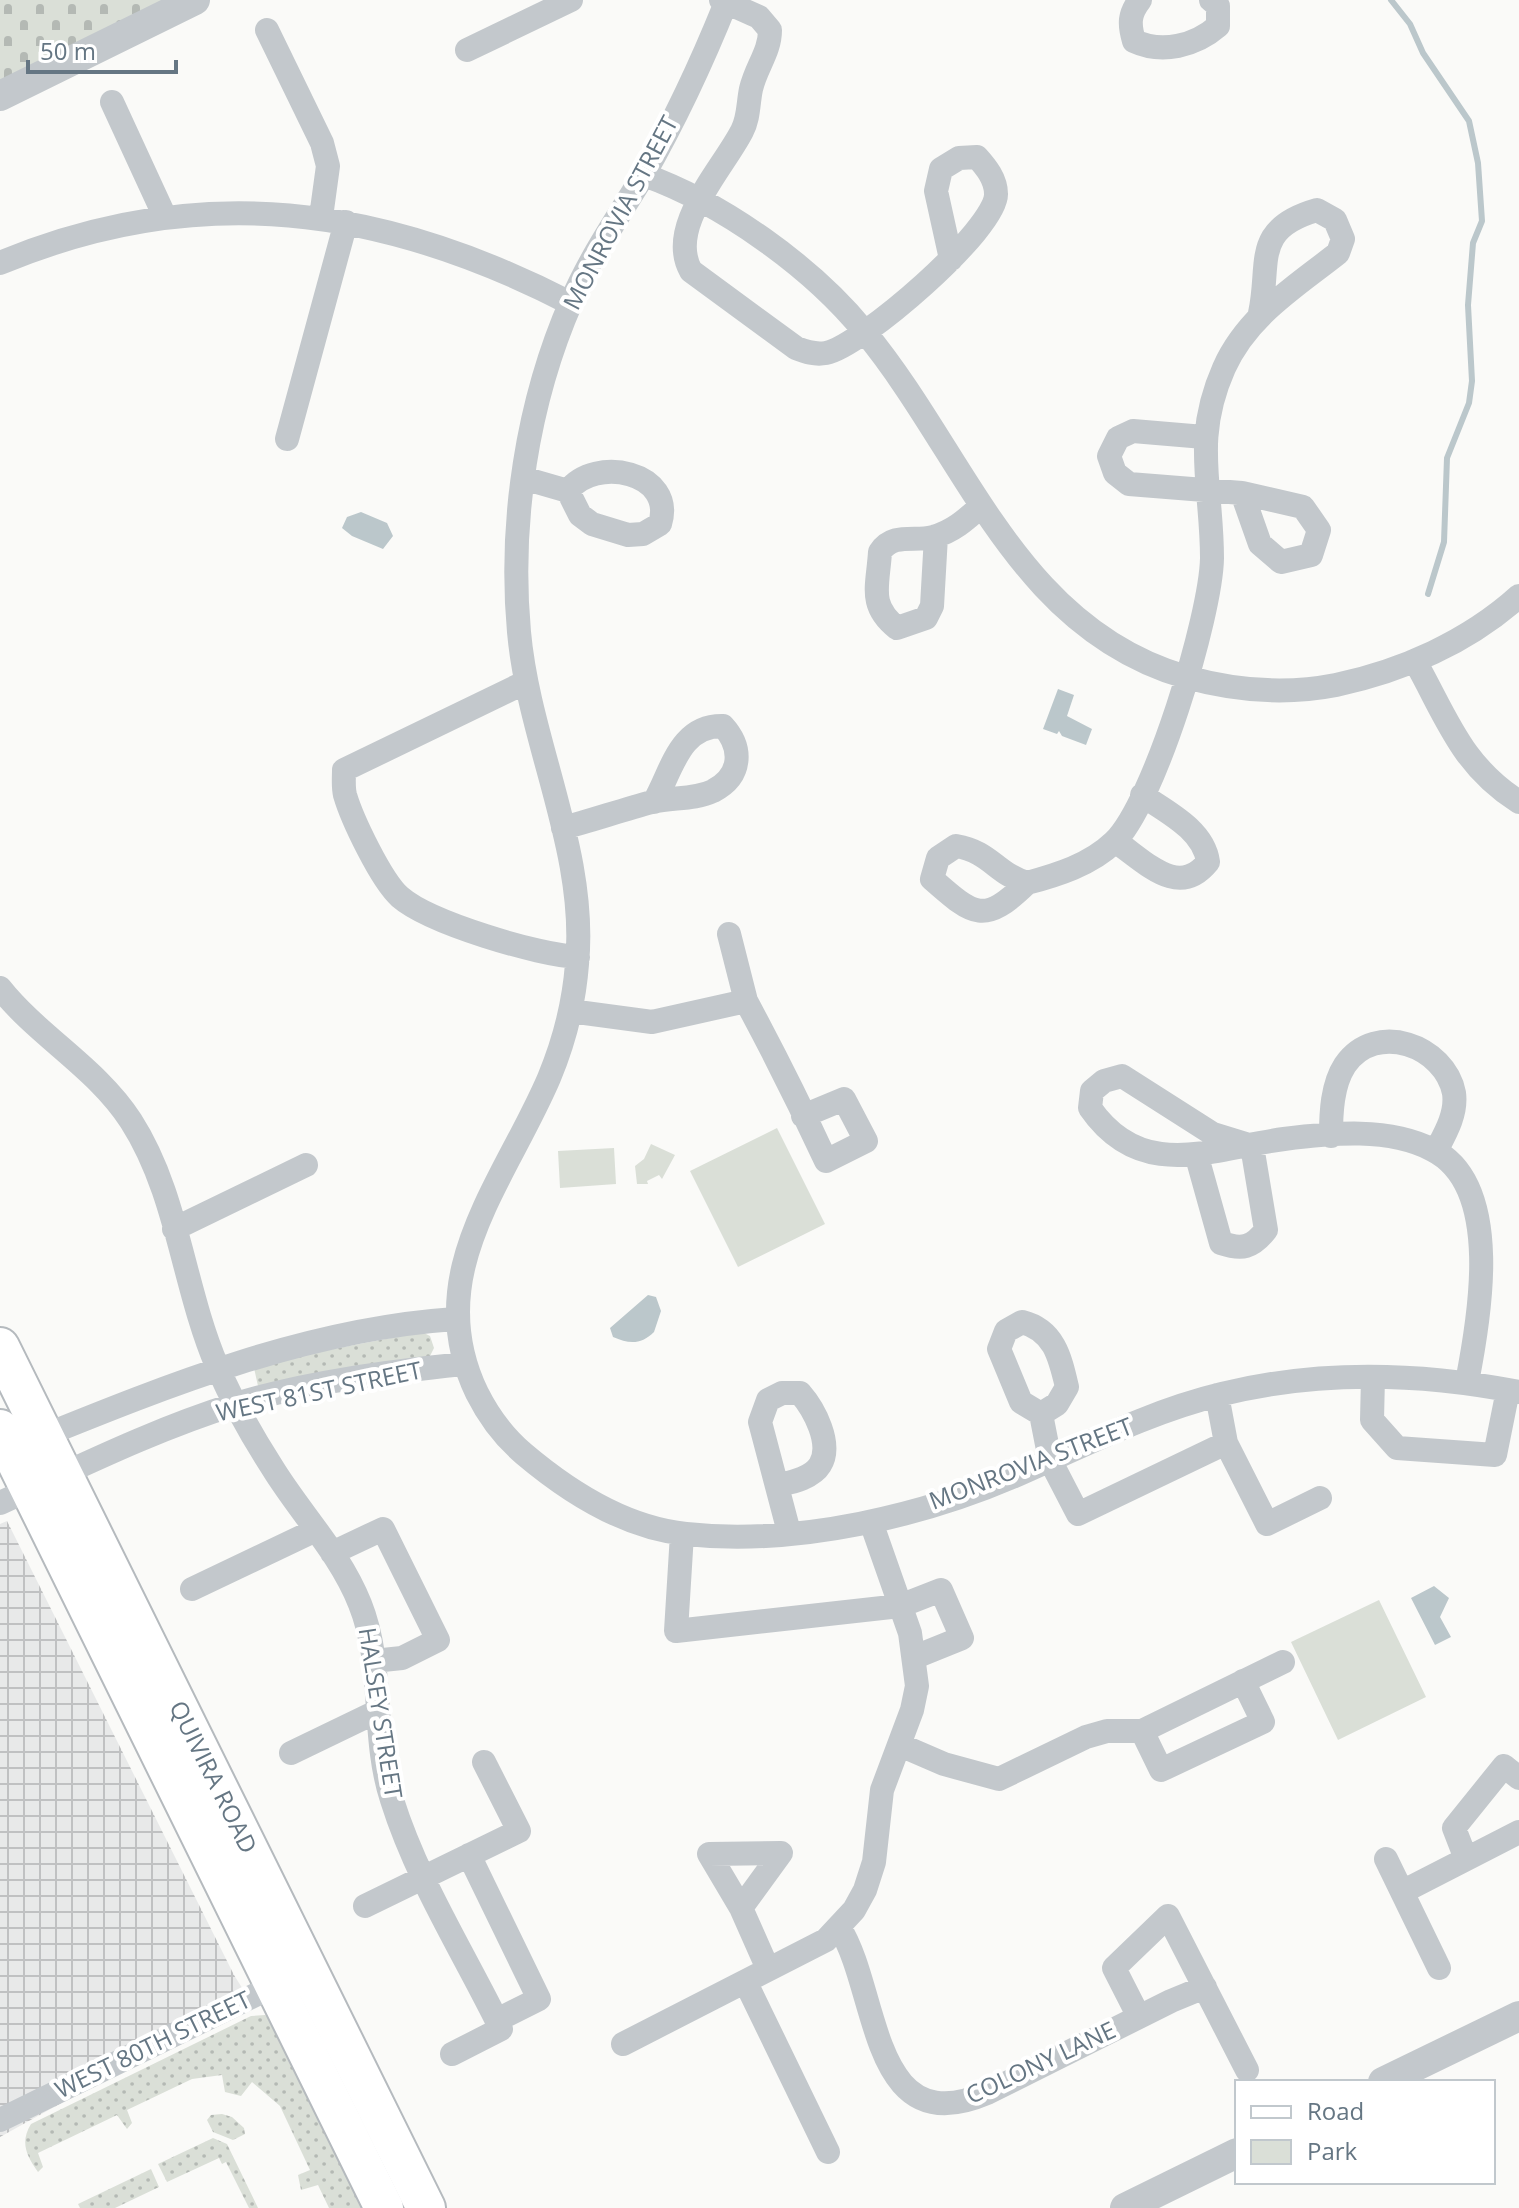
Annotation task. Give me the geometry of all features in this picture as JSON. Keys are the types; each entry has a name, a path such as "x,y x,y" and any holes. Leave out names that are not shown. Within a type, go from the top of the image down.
{"main road":[{"name":"QUIVIRA ROAD","path":"0,1347 13,1441 30,1489 291,1978 426,2208"},
{"name":"QUIVIRA ROAD","path":"291,1978 384,2208"}],"street":[{"path":"0,96 195,0"},
{"path":"467,50 571,0"},
{"path":"1140,0 1132,11 1130,28 1134,41 1151,49 1202,40 1218,26 1218,6 1211,0"},
{"path":"725,1 759,17 770,30 770,47 757,70 744,128 701,202 684,241 683,258 691,271 796,348 810,353 827,353 864,331 951,259"},
{"name":"MONROVIA STREET","path":"725,1 701,63 644,175 604,236 570,303 536,412 523,478 517,551 519,630 526,682 563,828 573,883 578,957 570,1011 550,1076 472,1236 455,1319 463,1364 484,1407 507,1439 553,1479 610,1510 682,1534 754,1537 871,1522 983,1488 1165,1412 1217,1395 1307,1379 1373,1377 1467,1382 1514,1391"},
{"path":"267,30 322,143 328,166 321,217"},
{"path":"112,102 165,217"},
{"path":"644,175 701,202 794,263 864,331 981,506 1043,589 1078,621 1117,648 1187,677 1239,689 1274,691 1320,688 1357,680 1415,661 1453,643 1519,596"},
{"path":"0,263 91,231 165,217 231,213 321,217 432,243 570,303"},
{"path":"287,439 346,222"},
{"path":"1027,883 1061,874 1115,841 1142,795 1187,677 1208,604 1212,560 1204,437 1226,364 1260,313"},
{"path":"1204,437 1133,431 1118,438 1109,456 1115,473 1129,484 1242,493"},
{"path":"523,478 568,491"},
{"path":"936,536 964,522 981,506"},
{"path":"1415,661 1446,723 1474,766 1519,804 1519,821"},
{"path":"526,682 344,770 345,793 382,872 400,896 429,914 524,948 578,957"},
{"path":"1115,841 1167,876 1184,880 1198,875 1208,862 1206,846 1180,821 1142,795"},
{"path":"563,828 654,802"},
{"path":"729,934 746,1001 803,1116"},
{"name":"HALSEY STREET","path":"0,988 89,1071 132,1122 148,1153 217,1367 271,1466 332,1553 359,1602 373,1661 392,1801 425,1877 499,2025"},
{"path":"570,1011 652,1022 683,1018 746,1001"},
{"path":"1331,1136 1334,1097 1346,1064 1363,1050 1395,1041 1431,1053 1450,1083 1454,1094 1453,1113 1436,1151"},
{"path":"1252,1146 1213,1134 1122,1076 1104,1081 1092,1091 1090,1108 1103,1126 1130,1144 1165,1154 1197,1157 1331,1136 1381,1134 1436,1151 1457,1172 1471,1196 1479,1221 1481,1300 1467,1382"},
{"path":"1197,1157 1221,1243 1240,1249 1255,1244 1266,1230 1252,1146"},
{"path":"174,1229 306,1165"},
{"name":"WEST 81ST STREET","path":"13,1441 258,1354 397,1326 455,1319"},
{"name":"WEST 81ST STREET","path":"30,1489 237,1404 341,1382 463,1364"},
{"path":"1373,1377 1372,1420 1397,1448 1495,1455 1514,1391"},
{"path":"1217,1395 1226,1443 1267,1524 1320,1498"},
{"path":"1041,1414 1050,1460 1078,1514 1226,1443"},
{"path":"779,1485 780,1503 789,1532"},
{"path":"623,2044 826,1940 865,1890 874,1862 882,1790 900,1745 917,1686 915,1657 871,1522"},
{"path":"332,1553 383,1529 438,1640 402,1658 373,1661"},
{"path":"192,1589 316,1530"},
{"path":"682,1534 676,1631 900,1606 941,1590 962,1638 915,1657"},
{"path":"900,1745 944,1764 999,1779 1086,1737 1107,1731 1142,1731 1283,1662"},
{"path":"1142,1731 1161,1770 1263,1722 1243,1681"},
{"path":"291,1753 378,1711"},
{"path":"365,1906 519,1831 484,1762"},
{"path":"1466,1859 1454,1828 1504,1766 1519,1778"},
{"path":"1402,1892 1519,1832"},
{"path":"452,2054 539,1999 469,1855"},
{"path":"1386,1859 1439,1968"},
{"path":"741,1908 768,1969"},
{"path":"1139,2017 1114,1968 1168,1916 1247,2070"},
{"name":"COLONY LANE","path":"839,1927 854,1950 881,2050 896,2079 918,2097 942,2104 966,2102 1205,1987"},
{"name":"WEST 80TH STREET","path":"0,2120 291,1978"},
{"path":"746,1983 828,2152"},
{"path":"1387,2080 1519,2016"},
{"path":"1125,2208 1235,2154"}],"shaded area":[{"path":"361,512 387,523 393,536 383,549 352,536 342,528 347,517"},
{"path":"1058,689 1074,695 1067,716 1092,729 1086,745 1062,736 1059,731 1057,734 1043,729"},
{"path":"648,1295 656,1297 661,1311 654,1332 635,1342 613,1337 610,1328"},
{"path":"7,1521 234,1975 249,1999 0,2137 0,1524"},
{"path":"1434,1586 1449,1598 1440,1617 1451,1637 1435,1645 1411,1598"}],"green space":[{"path":"0,0 167,0 0,82"},
{"path":"777,1128 825,1224 738,1267 690,1171"},
{"path":"651,1144 675,1155 662,1179 659,1175 647,1181 648,1184 637,1184 635,1166 644,1159"},
{"path":"614,1148 616,1184 560,1188 558,1151"},
{"path":"422,1332 430,1336 434,1348 430,1356 258,1386 254,1368 260,1363"},
{"path":"1379,1600 1426,1697 1338,1740 1291,1642"},
{"path":"265,2015 282,2023 373,2208 329,2208 318,2185 301,2190 298,2175 310,2170 280,2106 252,2082 241,2096 225,2092 222,2075 192,2079 127,2110 132,2123 127,2129 117,2115 38,2153 43,2167 38,2172 25,2143 31,2124 251,2016"},
{"path":"211,2115 232,2117 244,2128 245,2134 233,2140 213,2132 207,2120"},
{"path":"213,2138 227,2144 258,2208 249,2208 226,2162 222,2164 219,2158 167,2182 158,2164"},
{"path":"151,2169 159,2187 115,2208 80,2208 78,2204"}],"waterway":[{"path":"1391,0 1410,24 1423,53 1469,121 1478,163 1482,221 1473,243 1468,305 1472,381 1469,403 1447,458 1444,542 1428,594"}]}
